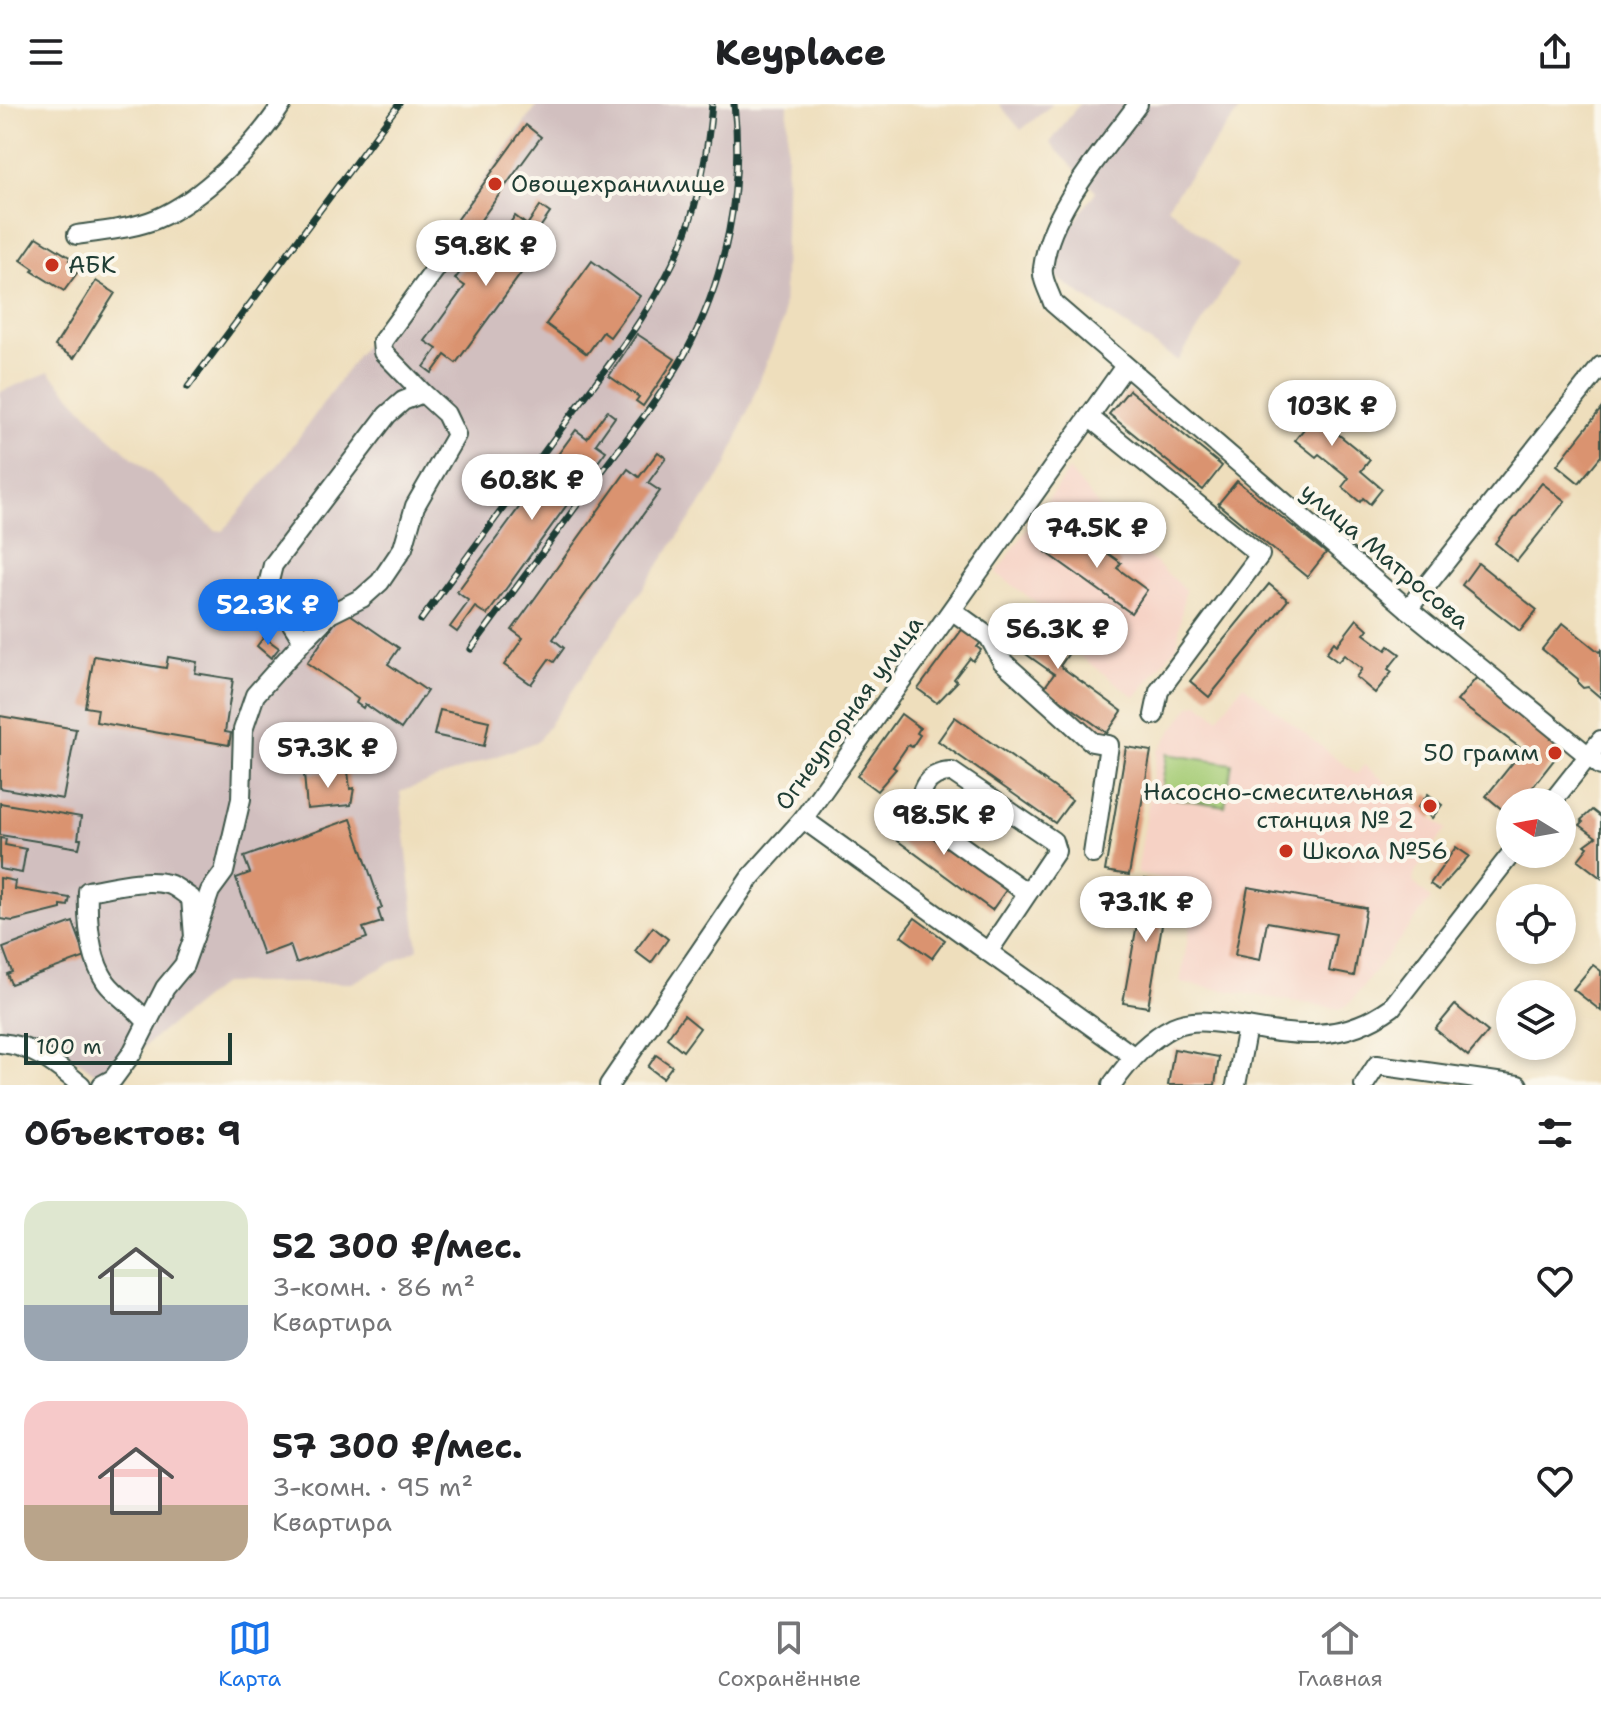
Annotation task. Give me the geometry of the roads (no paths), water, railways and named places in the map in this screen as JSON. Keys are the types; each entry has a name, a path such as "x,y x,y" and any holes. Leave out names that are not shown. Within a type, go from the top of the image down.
{"street":[{"path":"77,235 144,223 178,207 249,148 282,104"},
{"name":"улица Матросова","path":"1138,104 1071,197 1053,230 1042,272 1053,303 1408,609 1594,761"},
{"path":"102,1085 113,1079 132,1053 165,988 184,965 210,891 224,872 241,799 241,741 245,718 255,695 330,614 371,592 403,548 415,506 456,435 446,414 383,352 382,342 458,238"},
{"name":"Огнеупорная улица","path":"609,1085 750,878 803,819 1125,366"},
{"path":"1408,609 1601,366"},
{"path":"303,641 271,591 269,581 273,565 387,415 403,401 423,393"},
{"path":"1089,417 1260,555 1159,691 1154,715"},
{"path":"953,611 989,637 1002,661 1092,742 1109,745 1093,854"},
{"path":"1566,788 1594,761 1601,740"},
{"path":"988,952 1056,851 1053,841 952,772 940,772 929,779 920,793 920,809 924,819 1027,893"},
{"path":"803,819 1133,1056"},
{"path":"1112,1085 1133,1056 1173,1028 1190,1022 1207,1021 1331,1034 1374,1020 1392,1007 1500,868"},
{"path":"146,1021 106,982 91,945 88,891 142,883 170,884 191,898 194,937"},
{"path":"1236,1085 1247,1027"},
{"path":"0,1043 40,1054 81,1085"},
{"path":"1364,1085 1377,1065 1518,1085"}],"railway":[{"path":"188,387 399,104"},
{"path":"421,620 620,350 663,283 685,235 700,187 712,104"},
{"path":"471,649 654,402 700,324 721,263 734,200 734,104"}],"place":[{"name":"Овощехранилище","path":"495,184"},
{"name":"АБК","path":"52,265"},
{"name":"50 грамм","path":"1555,753"},
{"name":"Насосно-смесительная станция № 2","path":"1430,806"},
{"name":"Школа №56","path":"1286,851"}]}
